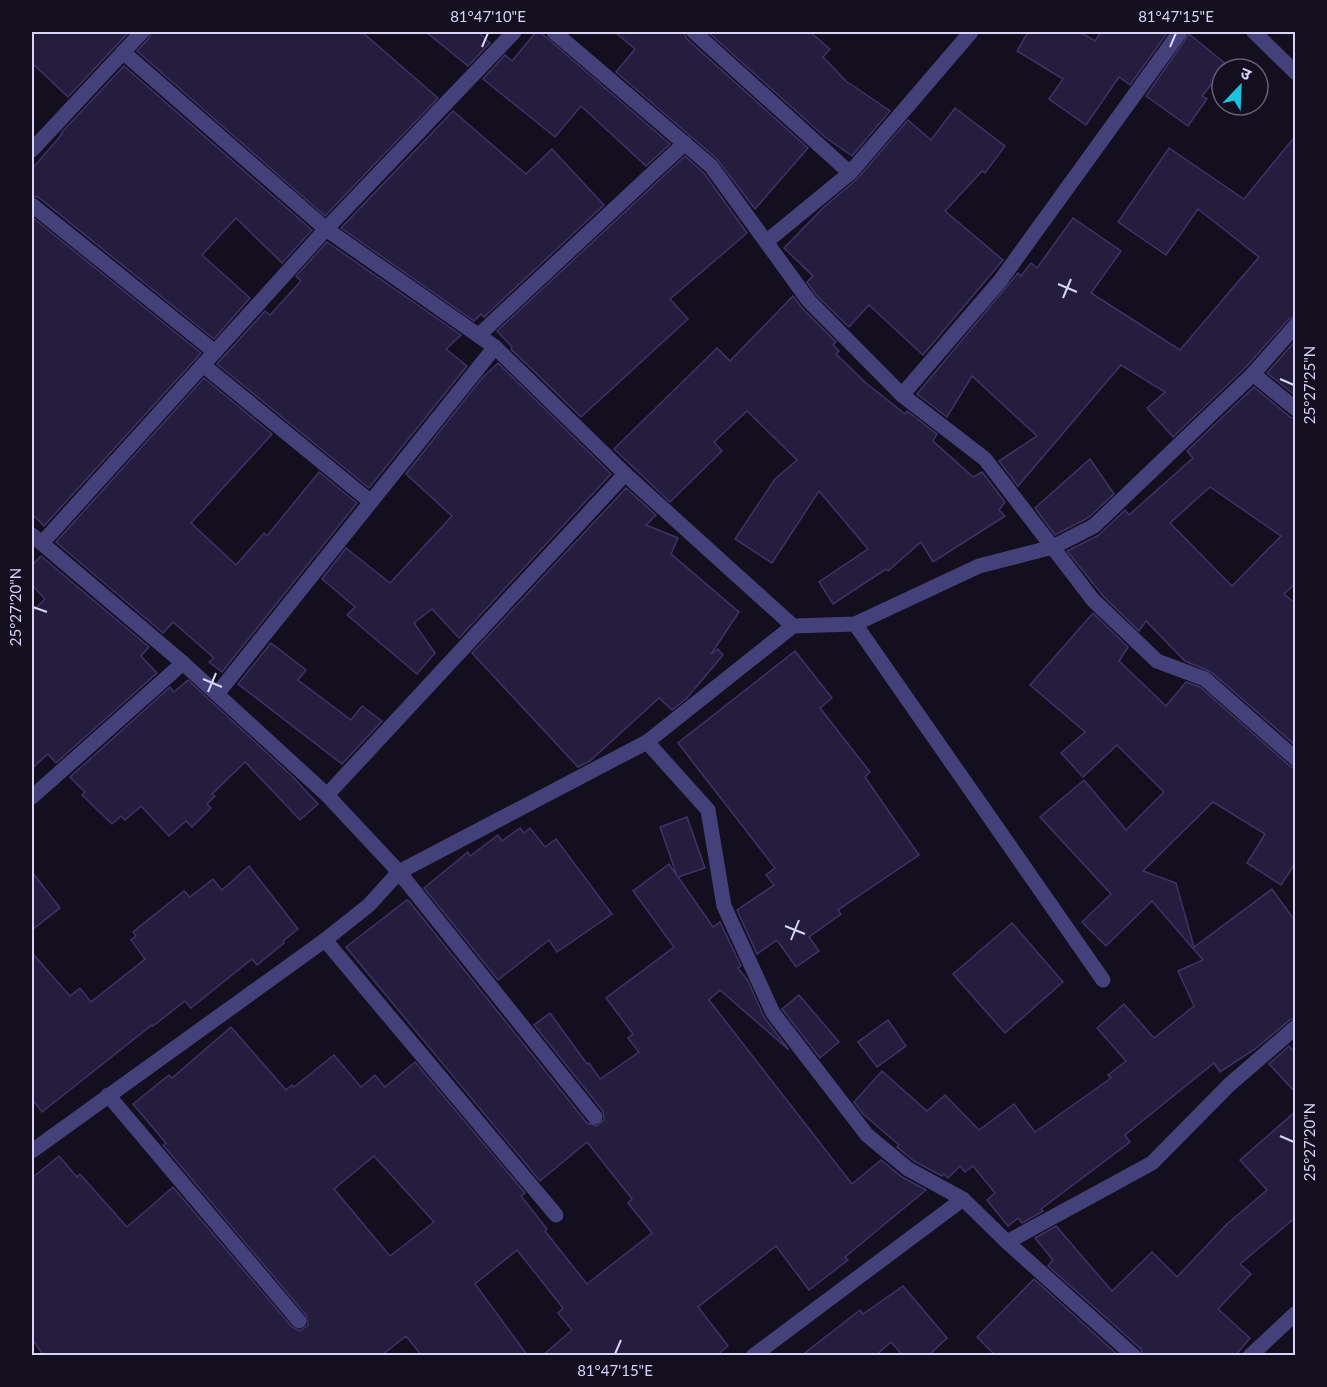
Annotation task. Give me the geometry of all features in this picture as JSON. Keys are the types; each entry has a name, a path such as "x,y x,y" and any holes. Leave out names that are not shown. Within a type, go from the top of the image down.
{"street":[{"path":"32,150 142,32"},
{"path":"514,32 326,229 215,352 37,539 183,663 327,795 399,872 595,1117"},
{"path":"554,32 711,166 810,301 902,395 985,459 1094,600 1157,661 1205,680 1296,759"},
{"path":"694,32 850,173"},
{"path":"766,242 850,173 971,32"},
{"path":"902,395 1000,281 1180,32"},
{"path":"1254,32 1296,73"},
{"path":"123,52 326,229 495,347 625,474 793,626"},
{"path":"479,335 685,143"},
{"path":"32,205 215,352"},
{"path":"32,1150 325,940 369,905 399,872 647,742 793,626 855,624 978,566 1053,547 1094,526 1254,374 1296,325"},
{"path":"217,694 495,347"},
{"path":"203,364 371,502"},
{"path":"1254,374 1296,409"},
{"path":"327,795 625,474"},
{"path":"855,624 1103,980"},
{"path":"32,797 183,663"},
{"path":"647,742 708,810 724,906 773,1013 867,1135 908,1169 963,1199 1007,1242 1134,1356"},
{"path":"325,940 556,1215"},
{"path":"1007,1242 1152,1163 1229,1086 1296,1028"},
{"path":"108,1095 298,1321"},
{"path":"753,1355 963,1199"},
{"path":"1251,1356 1296,1313"}],"building":[{"path":"32,32 129,32 68,97 32,63"},
{"path":"151,32 362,32 438,98 325,216 137,51 149,38"},
{"path":"426,32 478,32 490,43 468,66"},
{"path":"536,32 546,37 670,144 646,166 581,106 555,137 483,79 505,55 512,61"},
{"path":"615,32 684,32 687,39 808,148 755,209 717,159 616,72 635,49"},
{"path":"708,32 810,32 830,49 823,57 846,81 890,111 852,156 825,137"},
{"path":"1028,32 1080,32 1095,41 1101,32 1168,32 1130,85 1119,77 1086,125 1049,99 1063,79 1017,51"},
{"path":"1189,34 1217,57 1210,57 1210,86 1202,96 1207,99 1188,126 1146,96"},
{"path":"124,66 312,230 282,263 236,218 202,255 250,298 214,339 38,197 32,196 32,169 61,133"},
{"path":"955,108 1005,146 985,173 982,171 945,211 1003,260 923,355 869,305 849,327 816,295 807,282 813,276 784,248 824,207 857,179 908,120 931,140"},
{"path":"453,111 526,174 552,149 604,205 484,317 481,314 474,321 341,228"},
{"path":"1296,135 1296,316 1289,319 1246,367 1173,437 1147,408 1165,392 1121,365 1018,486 999,461 1037,436 972,376 947,417 917,394 1018,273 1021,276 1031,263 1037,268 1073,218 1121,251 1091,293 1180,350 1259,257 1198,209 1166,255 1118,222 1169,148 1244,199"},
{"path":"685,156 704,173 747,233 670,299 688,319 581,417 511,349 512,347 497,331"},
{"path":"32,217 201,353 44,526 32,514"},
{"path":"327,242 461,335 446,349 467,366 369,488 217,364 265,311 270,315 301,281 296,276"},
{"path":"793,296 836,342 833,345 839,351 836,354 866,383 905,414 907,411 937,434 933,441 973,477 982,472 1005,502 999,510 1005,516 933,562 921,542 888,571 886,569 833,604 819,582 868,549 819,491 772,563 735,539 775,479 797,460 747,411 714,442 722,451 670,502 614,449 717,348 730,361"},
{"path":"1296,340 1296,396 1267,373"},
{"path":"498,363 611,474 459,638 432,609 414,623 435,653 417,674 347,615 355,607 322,579 346,548 390,583 452,516 406,474 482,378"},
{"path":"204,378 272,434 191,523 236,565 264,533 267,536 319,472 357,503 222,672 209,662 214,658 173,622 163,633 56,542"},
{"path":"1254,387 1290,417 1296,419 1296,583 1284,594 1296,604 1296,746 1211,672 1185,661 1146,621 1139,631 1104,597 1067,551 1099,535 1125,510 1129,515 1193,458 1187,451","holes":["1210,487 1281,536 1232,586 1170,523"]},
{"path":"1090,459 1114,494 1088,518 1055,535 1035,508"},
{"path":"626,488 656,515 646,525 678,538 671,554 739,612 711,654 718,649 723,655 686,699 672,710 659,698 590,761 578,767 472,653"},
{"path":"41,556 149,647 141,656 157,673 56,763 48,754 32,768 32,612 45,599 32,585 32,565"},
{"path":"1093,613 1128,647 1119,661 1166,706 1186,682 1200,687 1296,769 1296,862 1281,885 1247,863 1265,834 1213,802 1143,871 1176,883 1194,947 1272,889 1296,922 1296,1017 1255,1049 1220,1072 1214,1063 1125,1135 1130,1142 1041,1209 1043,1211 1022,1223 1018,1218 1008,1226 987,1200 995,1193 973,1166 965,1172 960,1166 948,1178 914,1161 863,1114 854,1102 882,1071 927,1111 945,1095 979,1130 1014,1104 1035,1132 1111,1078 1108,1075 1126,1061 1097,1028 1124,1004 1154,1038 1194,1006 1178,971 1203,960 1152,901 1106,946 1082,922 1111,894 1040,817 1084,780 1126,830 1164,792 1117,745 1083,777 1061,753 1085,732 1030,685"},
{"path":"271,643 306,670 298,680 351,720 362,706 382,721 342,764 238,684"},
{"path":"795,651 832,698 820,708 870,772 865,777 919,855 838,910 841,914 809,937 819,951 796,967 777,940 757,954 737,910 774,885 766,875 775,868 678,743"},
{"path":"188,680 293,777 318,804 300,820 245,762 212,794 215,796 207,804 211,808 192,827 186,821 169,836 141,806 125,820 121,816 112,824 82,795 85,792 70,777 170,687 174,692"},
{"path":"687,817 705,868 678,877 713,927 720,922 741,966 738,968 748,981 764,1017 789,1050 720,990 709,1000 852,1184 881,1160 902,1177 926,1190 845,1257 848,1260 809,1290 776,1246 698,1307 728,1346 716,1356 542,1356 572,1330 558,1313 563,1308 517,1250 475,1284 528,1356 422,1356 406,1336 381,1356 44,1356 32,1339 32,1178 59,1156 77,1177 80,1174 127,1227 173,1187 292,1327 300,1331 308,1325 306,1315 163,1145 166,1143 133,1104 169,1075 172,1078 231,1027 286,1090 292,1085 294,1087 334,1055 361,1087 375,1075 385,1087 415,1062 525,1193 521,1196 547,1229 545,1231 587,1284 652,1233 628,1203 632,1199 587,1142 540,1181 346,947 407,900 409,901 587,1123 597,1126 604,1120 603,1111 534,1025 550,1013 600,1079 639,1052 628,1038 633,1034 606,998 674,947 633,891 669,864 677,876 660,827","holes":["374,1156 434,1222 390,1256 334,1189"]},
{"path":"520,828 524,833 530,828 545,847 556,839 612,914 557,952 549,940 498,980 424,888 468,852 470,856 498,835 502,841"},
{"path":"249,866 298,929 257,965 252,959 191,1008 185,1001 42,1112 32,1099 32,953 70,996 80,988 91,1002 145,959 131,940 136,936 133,932 184,891 190,897 213,879 222,890"},
{"path":"32,872 60,908 32,930"},
{"path":"1012,923 1063,982 1005,1033 953,974"},
{"path":"799,995 839,1042 820,1058 782,1009"},
{"path":"888,1020 906,1046 877,1067 858,1042"},
{"path":"1289,1046 1296,1054 1296,1093 1269,1064"},
{"path":"1296,1111 1296,1217 1240,1264 1251,1274 1218,1309 1250,1338 1235,1356 1143,1356 1141,1349 1048,1266 1053,1260 1035,1238 1056,1226 1112,1291 1152,1252 1177,1277 1227,1224 1267,1190 1240,1160"},
{"path":"1034,1279 1119,1356 996,1356 977,1337"},
{"path":"903,1286 947,1338 928,1356 903,1356 891,1342 875,1356 801,1356 860,1310 863,1314"}]}
